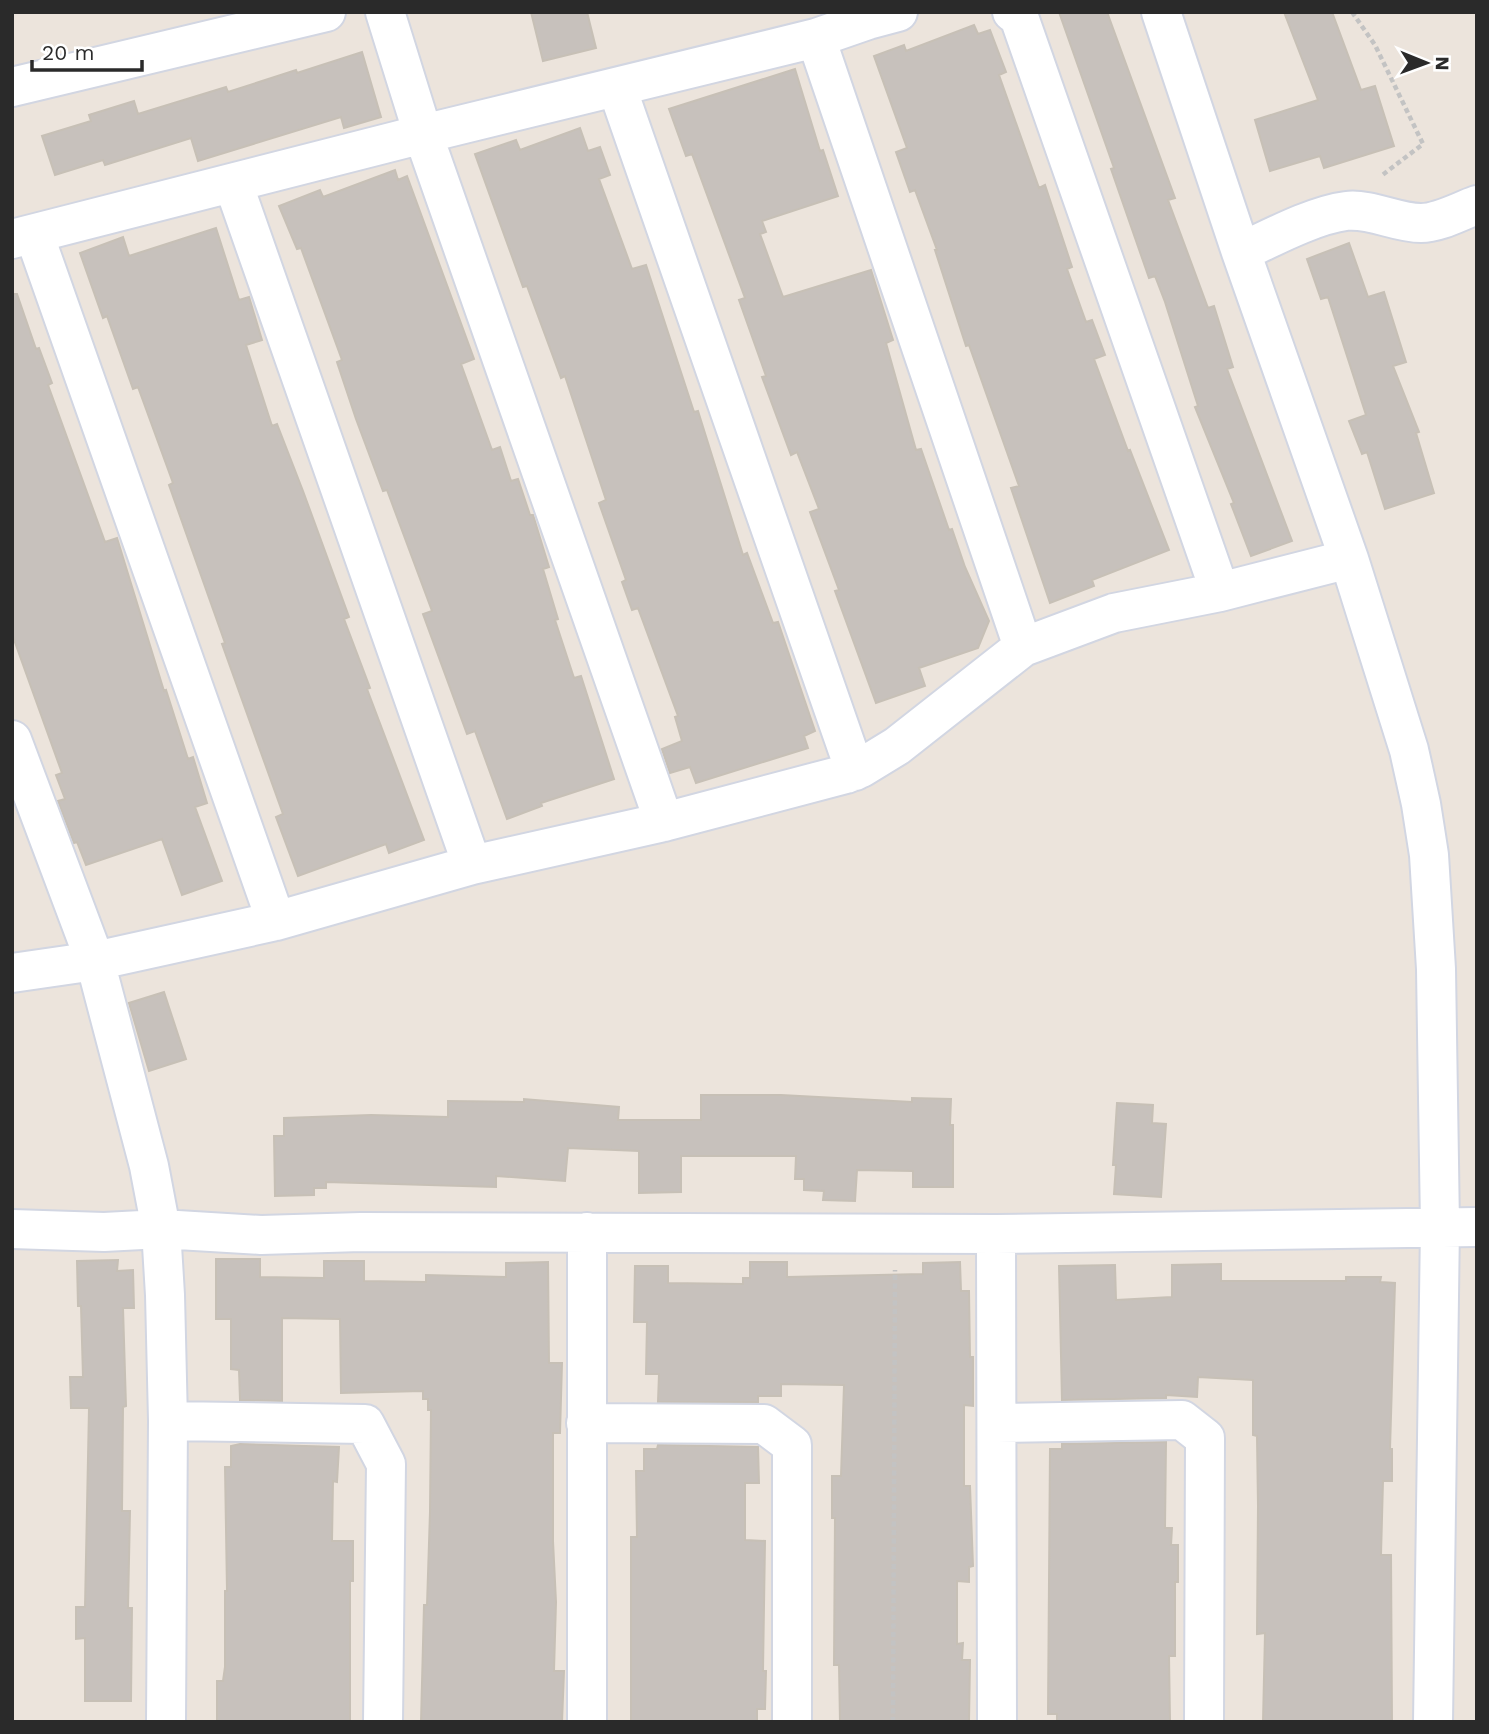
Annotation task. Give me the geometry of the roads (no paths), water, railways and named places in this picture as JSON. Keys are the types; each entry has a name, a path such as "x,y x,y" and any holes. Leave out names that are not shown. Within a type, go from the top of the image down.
{"street":[{"path":"12,88 326,12"},
{"path":"385,12 423,134 664,822"},
{"path":"276,921 23,237 423,134 816,38 898,12"},
{"path":"1012,12 1019,18 1220,592"},
{"path":"1161,12 1349,559 1409,750 1421,804 1429,855 1458,1226 1433,1722"},
{"path":"816,38 1023,647"},
{"path":"622,102 855,771"},
{"path":"233,183 472,865"},
{"path":"1241,251 1294,228 1346,211 1420,223 1477,205"},
{"path":"12,973 95,961 276,921 472,865 664,822 855,771 897,746 1023,647 1114,613 1220,592 1349,559"},
{"path":"12,740 95,961 149,1166 160,1229 165,1294 168,1421 166,1722"},
{"path":"12,1229 160,1229 261,1235 361,1232 996,1234 1458,1226"},
{"path":"587,1232 587,1722"},
{"path":"996,1234 997,1722"},
{"path":"997,1423 1182,1420 1205,1438 1204,1722"},
{"path":"168,1421 365,1424 386,1464 383,1722"},
{"path":"586,1423 764,1424 792,1445 792,1722"}]}
